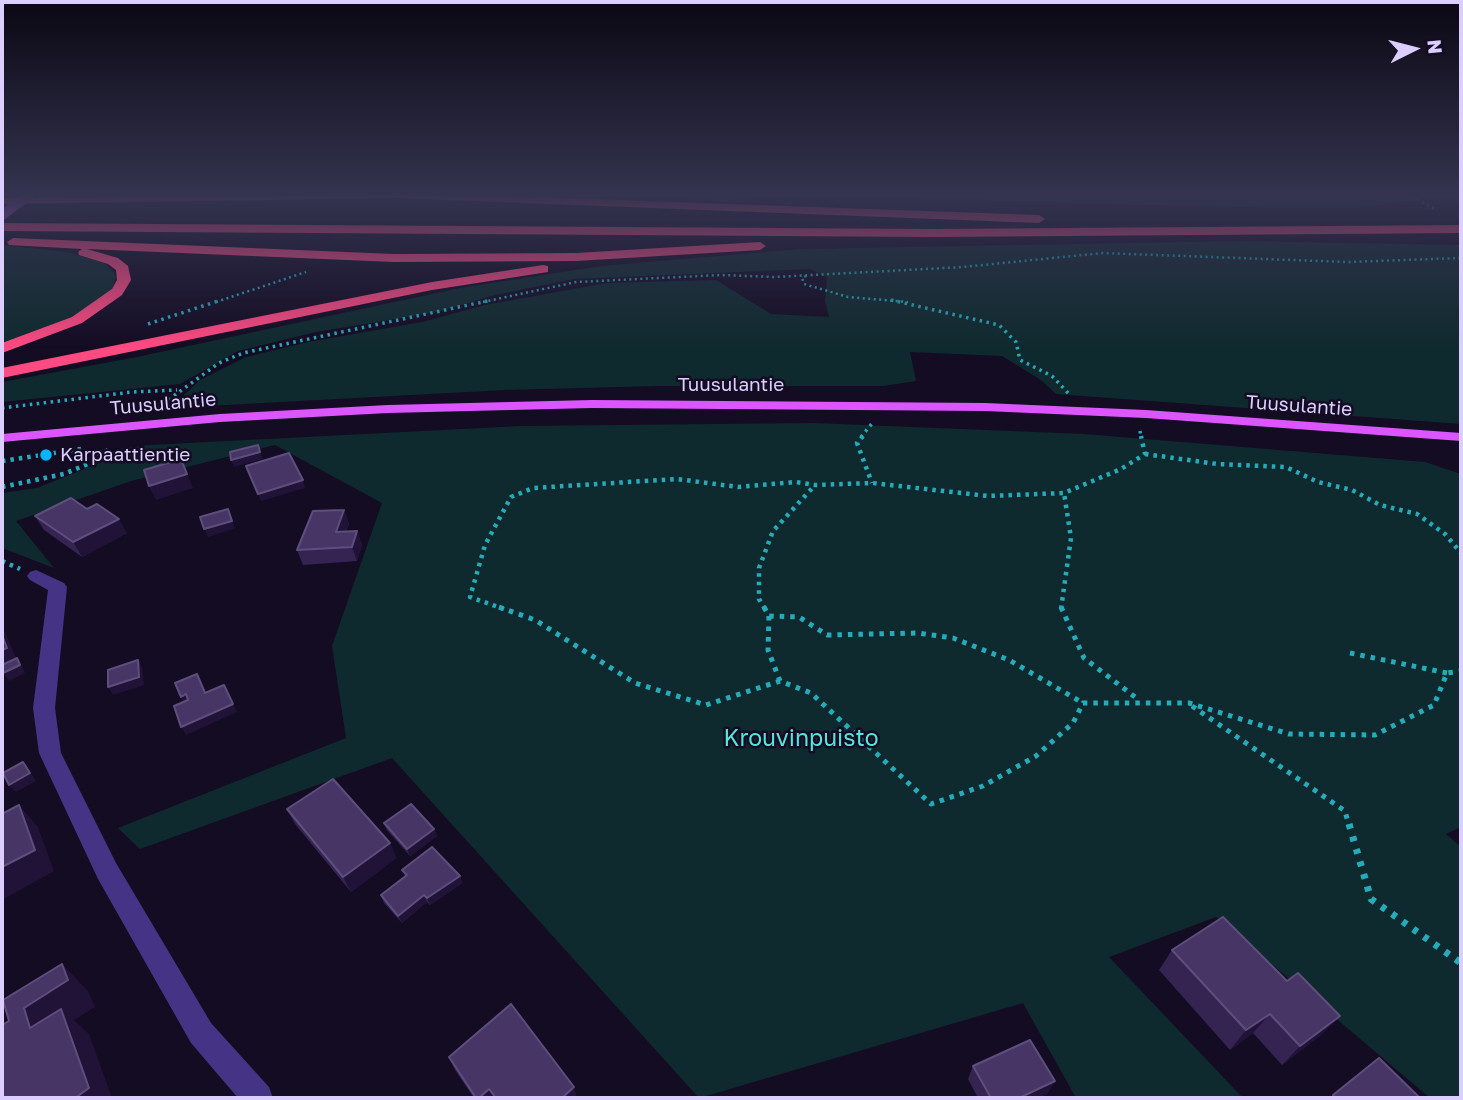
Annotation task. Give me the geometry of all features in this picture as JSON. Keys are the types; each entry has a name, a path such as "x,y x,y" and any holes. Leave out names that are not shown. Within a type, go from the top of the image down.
{"highway":[{"path":"2,348 77,320 102,306 117,292 124,280 123,269 113,261 94,254 32,245"},
{"path":"88,245 394,258 657,253 775,245"},
{"path":"2,373 432,286 657,253"}],"main road":[{"name":"Tuusulantie","path":"2,438 220,418 524,405 849,405 1092,412 1461,437"}],"street":[{"path":"36,576 58,587 44,708 50,752 107,871 201,1033 258,1098"}],"path":[{"path":"151,413 178,390 219,363 243,353 348,329 451,311 546,287 625,278 807,276 986,266 1048,256 1102,253 1219,255 1347,262 1461,258"},
{"path":"143,326 317,268"},
{"path":"807,276 802,278 804,284 848,297 906,301 956,317 999,325 1016,342 1020,360 1052,376 1073,399 1092,412"},
{"path":"2,408 132,392 178,390"},
{"path":"863,417 876,417 857,443 873,483"},
{"path":"1128,430 1154,432"},
{"path":"1140,431 1145,454"},
{"path":"99,446 123,442"},
{"path":"2,487 64,474 90,463 112,447"},
{"path":"2,461 88,448"},
{"path":"1083,703 1073,723 1036,756 984,786 931,804 811,693 780,681 706,705 635,682 535,620 470,597 485,545 511,497 533,488 643,479 677,479 738,488 796,482 815,485 873,483 988,496 1064,493 1121,469 1145,454 1217,464 1286,467 1318,482 1352,490 1380,505 1417,514 1445,534 1461,553"},
{"path":"780,681 768,650 769,616 759,599 760,568 773,531 815,485"},
{"path":"1064,493 1071,538 1061,610 1084,658 1141,701"},
{"path":"769,616 799,617 827,635 918,633 953,638 1009,660 1083,703 1141,701 1189,704 1289,734 1375,735 1434,705 1447,673"},
{"path":"1350,653 1447,673 1461,671"},
{"path":"1189,704 1345,811 1371,899 1461,963"}],"green space":[{"path":"2,245 67,252 103,262 114,272 116,278 112,290 73,318 2,344"},
{"path":"1003,245 1461,245 1461,424 1056,394 1041,380 1002,356 910,352 916,381 883,386 658,386 504,390 170,408 200,380 246,357 308,342 422,322 485,305 607,283 716,280 771,314 829,317 825,301 827,277 810,269 574,279 495,295 438,312 316,332 238,351 180,384 2,402 2,382 137,357 460,288 601,266 800,249"},
{"name":"Krouvinpuisto","path":"814,423 1084,434 1425,462 1461,474 1461,827 1446,834 1461,847 1461,1098 1430,1098 1216,917 1109,957 1243,1098 1076,1098 1023,1003 699,1098 392,758 140,849 118,828 346,738 332,646 382,503 275,445 131,481 16,521 54,568 2,548 2,493 37,488 82,470 118,449 150,445 521,426"}],"building":[{"path":"258,445 260,452 231,460 230,452"},
{"path":"289,453 303,480 258,494 246,466"},
{"path":"181,459 187,474 149,486 144,470"},
{"path":"71,498 87,509 97,504 119,519 73,542 35,516"},
{"path":"228,509 232,521 204,529 200,517"},
{"path":"344,510 336,532 357,531 352,547 297,550 313,511"},
{"path":"2,635 7,648 2,650"},
{"path":"17,658 20,665 3,673 2,665"},
{"path":"138,660 139,677 108,687 108,670"},
{"path":"197,674 205,693 224,685 233,704 181,727 174,706 188,700 186,694 181,697 175,683"},
{"path":"23,762 30,773 9,785 3,773"},
{"path":"333,779 390,843 343,877 287,809"},
{"path":"411,804 434,829 407,849 384,823"},
{"path":"19,805 35,850 2,867 2,814"},
{"path":"432,847 460,876 427,898 424,895 398,916 381,895 407,875 402,870"},
{"path":"1223,917 1287,981 1298,973 1340,1016 1300,1046 1270,1014 1246,1030 1172,950"},
{"path":"62,964 68,980 24,1008 30,1028 61,1009 89,1088 75,1098 2,1098 2,1025 9,1021 3,1000"},
{"path":"511,1004 574,1087 562,1098 496,1098 489,1089 476,1098 449,1057"},
{"path":"1030,1040 1055,1081 1019,1098 991,1098 973,1066"},
{"path":"1379,1058 1420,1098 1336,1098 1333,1095"}],"place":[{"name":"Karpaattientie","path":"46,455"}]}
